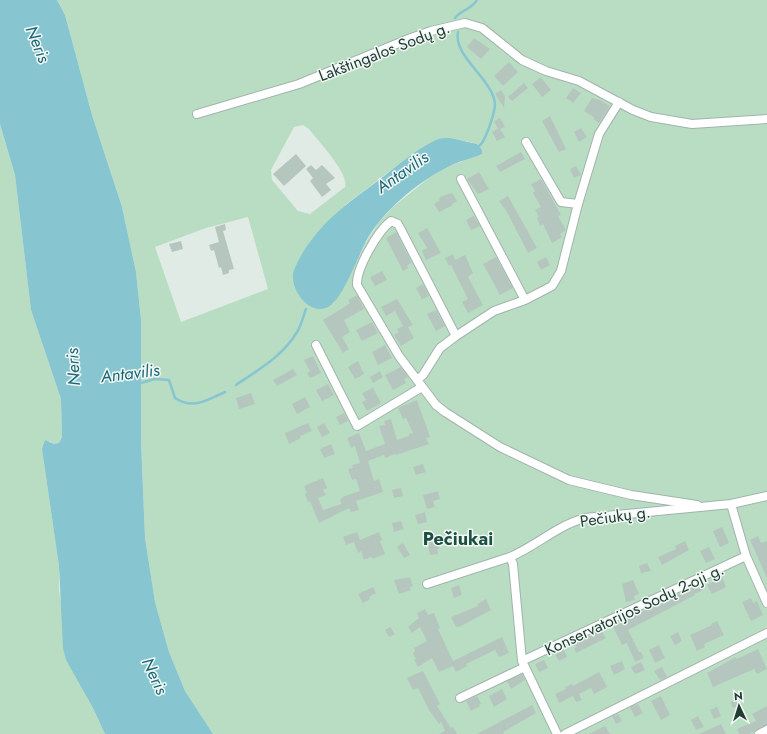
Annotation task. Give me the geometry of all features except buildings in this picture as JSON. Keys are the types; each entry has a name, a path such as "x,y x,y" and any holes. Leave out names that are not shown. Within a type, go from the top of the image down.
{"street":[{"name":"Lakštingalos Sodų g.","path":"197,114 299,84 411,38 431,31 465,23 482,28 522,60 546,71 579,81 639,112 675,122 692,124 767,119"},
{"path":"416,380 422,375 440,348 456,336 494,311 525,300 552,286 561,271 578,204 599,134 619,102"},
{"path":"526,142 561,202 578,204"},
{"path":"461,179 525,300"},
{"path":"456,336 398,224 391,221 382,228 364,260 358,275 357,285 399,356 436,405 500,447 569,480 631,495 697,506"},
{"path":"316,345 357,426 422,387"},
{"name":"Pečiukų g.","path":"427,584 510,558 523,552 574,521 585,518 697,506 731,504 767,496"},
{"path":"731,504 746,556 767,603"},
{"name":"Konservatorijos Sodų 2-oji g.","path":"460,698 523,664 746,556"},
{"path":"510,558 513,564 523,664 557,734"},
{"path":"565,734 767,633"},
{"path":"759,734 767,730"}],"green space":[{"path":"57,0 767,0 767,734 213,734 185,691 169,652 155,602 145,538 141,441 141,320 136,272 122,207 92,115 65,15","holes":["303,125 309,129 332,157 345,181 345,187 310,214 298,211 272,180 271,170 294,127","466,141 477,144 481,154 450,166 430,177 393,207 379,222 366,242 350,275 333,304 345,205 415,152","248,217 268,289 181,322 155,247 206,228"]},
{"path":"0,124 15,175 31,310 61,399 62,437 59,443 54,444 49,441 42,449 59,566 59,590 63,615 92,706 105,734 0,734"}],"water":[{"name":"Neris","path":"0,0 57,0 65,15 92,115 122,207 136,272 141,320 141,441 145,538 155,602 169,652 185,691 213,734 105,734 92,706 66,660 63,648 59,566 42,449 45,440 54,444 59,443 62,437 61,399 31,310 15,175 0,124"},
{"path":"441,138 450,138 477,144 482,150 482,154 456,163 424,181 391,208 366,241 346,285 331,305 317,309 304,302 296,289 293,281 293,274 295,267 308,245 325,224 342,208 413,153 436,140"}],"waterway":[{"name":"Antavilis","path":"455,18 477,0"},
{"name":"Antavilis","path":"458,32 458,41 461,50 488,86 493,95 495,104 494,113 489,128 484,141 479,146"},
{"name":"Antavilis","path":"236,385 270,362 285,348 298,330 306,309"},
{"name":"Antavilis","path":"137,384 155,379 169,380 175,398 182,402 188,403 206,401 225,392"}],"district":[{"name":"Pečiukai","path":"458,539"}]}
